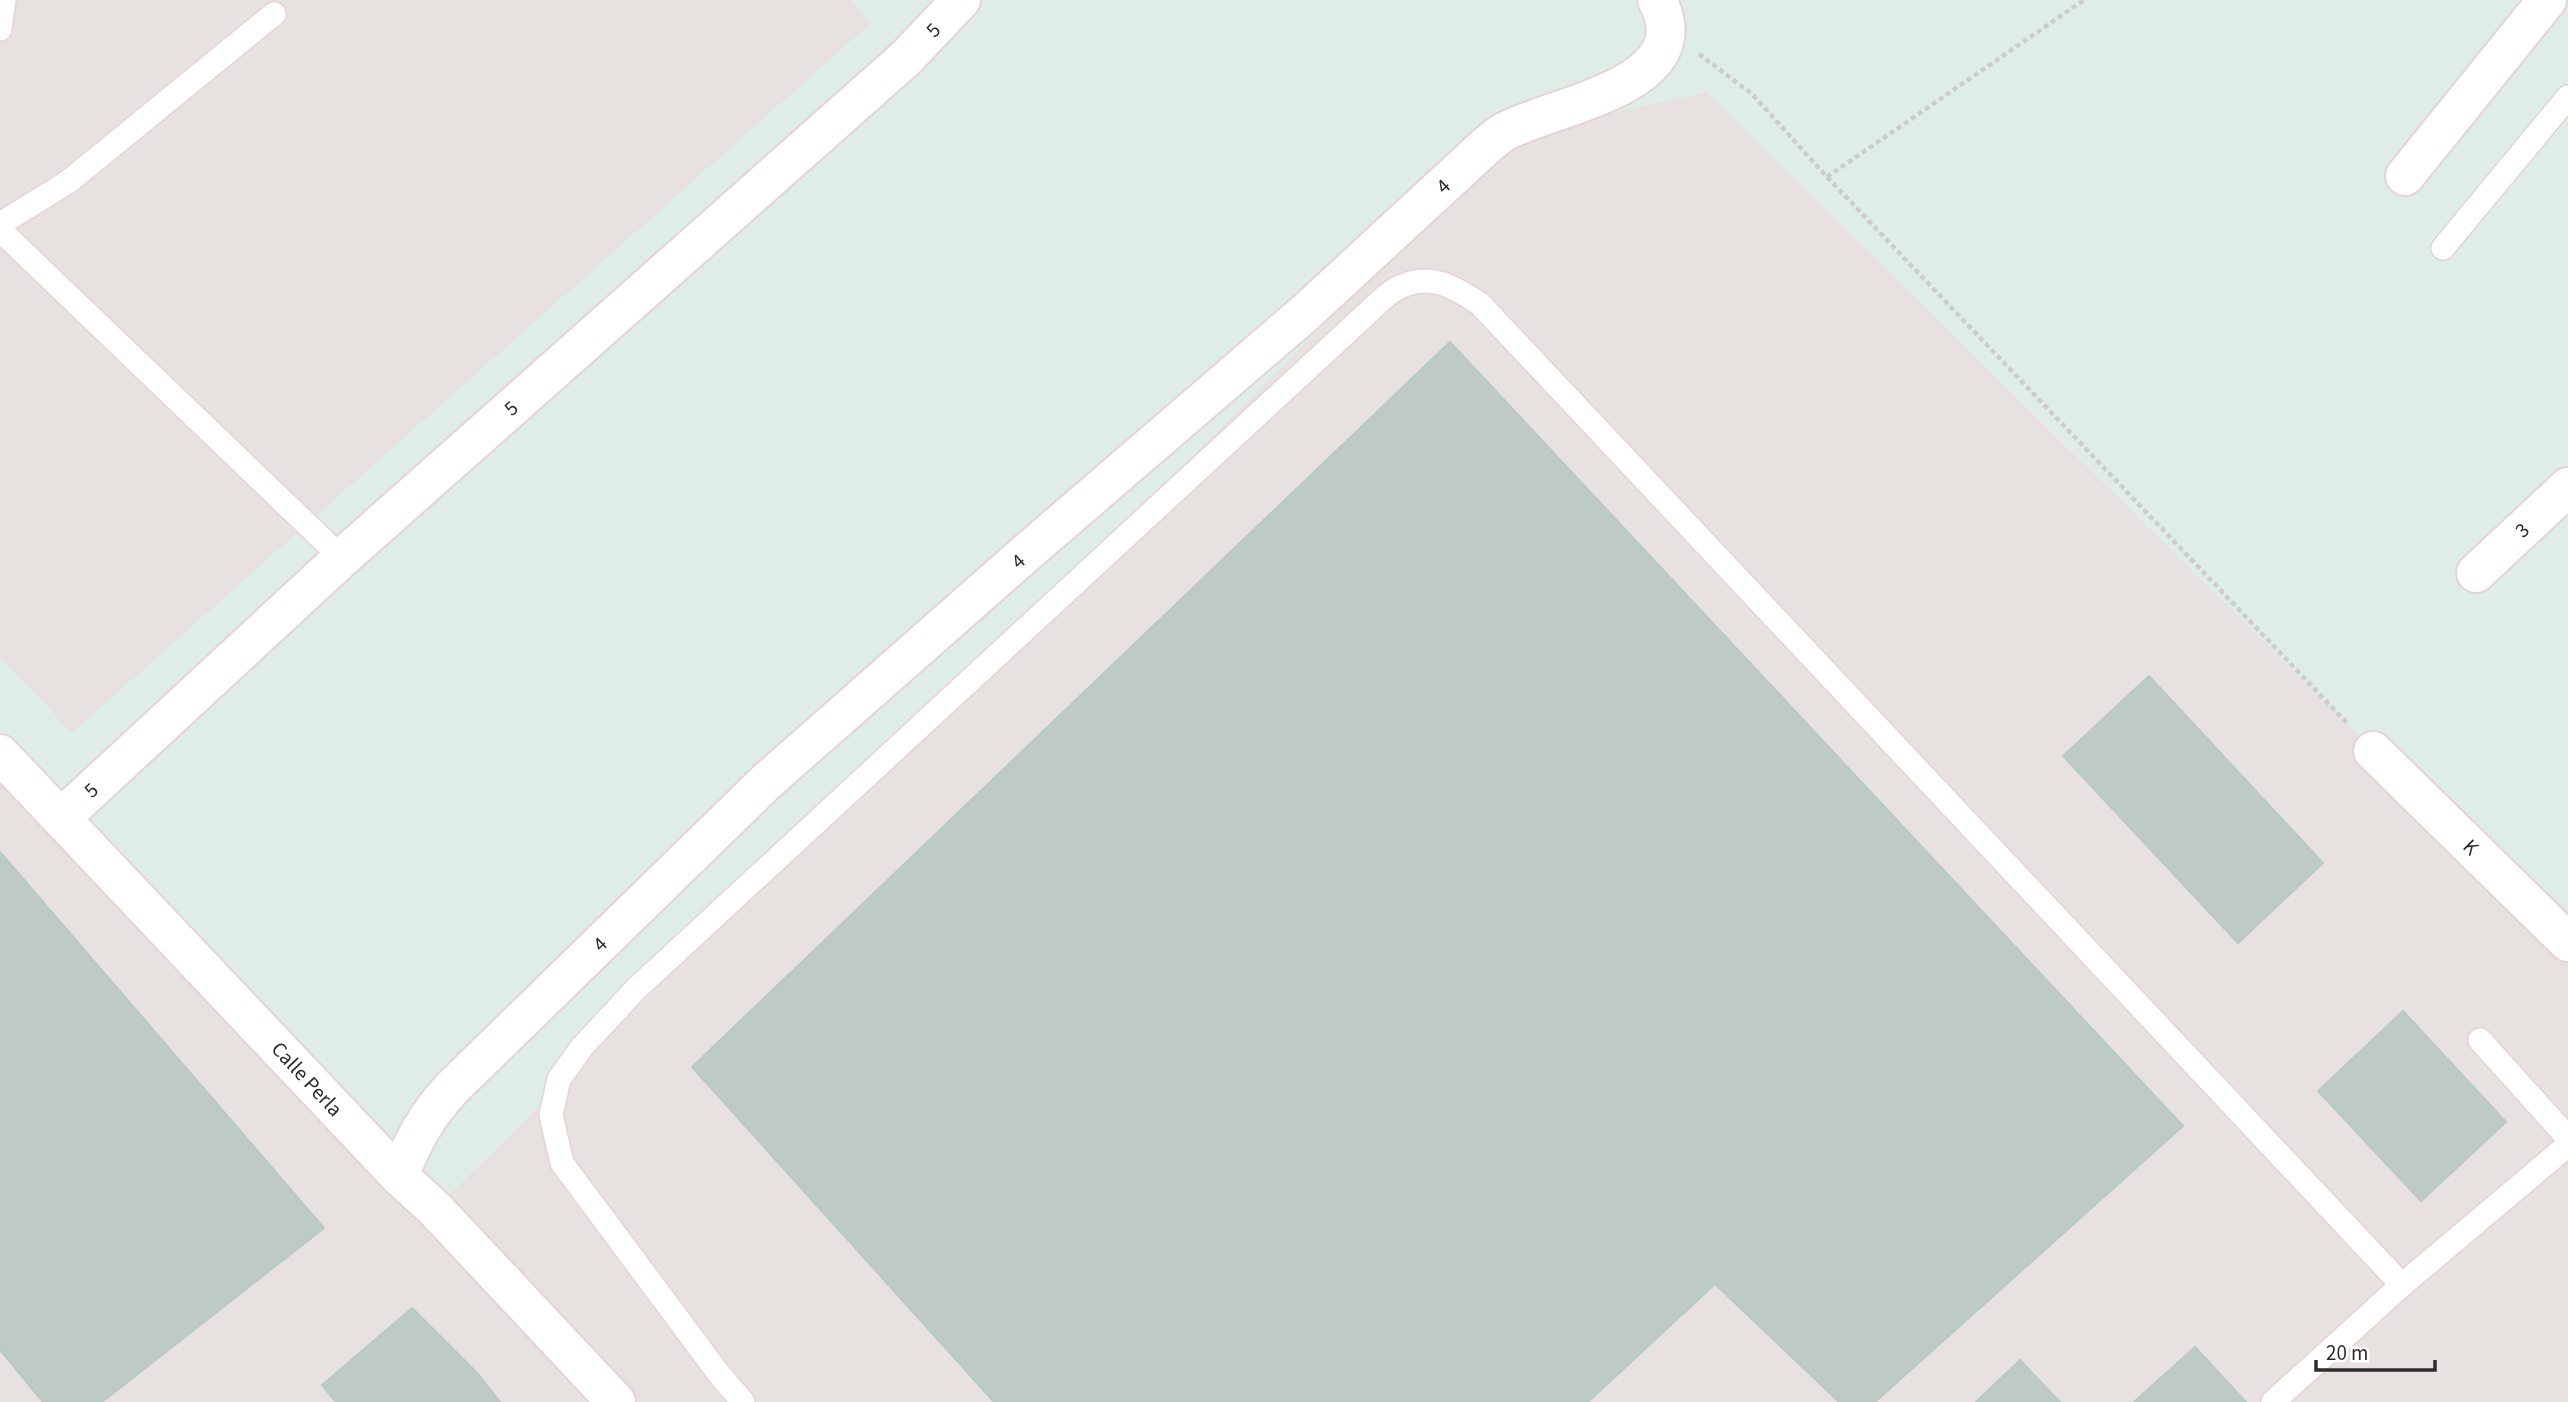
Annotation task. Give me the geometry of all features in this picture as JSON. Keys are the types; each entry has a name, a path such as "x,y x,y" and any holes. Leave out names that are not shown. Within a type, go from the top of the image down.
{"street":[{"name":"5","path":"61,818 342,558 905,58 961,0"},
{"path":"2405,176 2547,0"},
{"name":"4","path":"399,1176 431,1111 452,1088 766,782 1305,313 1487,145 1504,132 1611,91 1635,77 1657,59 1665,38 1660,10"},
{"name":"3","path":"2476,573 2568,487"},
{"name":"K","path":"2373,751 2568,942"},
{"name":"Calle Perla","path":"0,754 616,1402"}],"lane":[{"path":"0,29 4,0"},
{"path":"0,224 68,182 274,14"},
{"path":"2443,248 2568,97"},
{"path":"0,230 342,558"},
{"path":"743,1402 719,1374 562,1163 551,1115 559,1079 582,1047 636,989 1374,307 1396,288 1425,281 1452,286 1480,304 2402,1285"},
{"path":"2480,1040 2568,1138"},
{"path":"2273,1402 2402,1285 2568,1145"}],"path":[{"path":"1827,177 2084,0"},
{"path":"1660,10 1752,94 1827,177 2373,751"}],"shaded area":[{"path":"0,0 851,0 871,23 72,733 0,657"},
{"path":"1707,92 2568,942 2568,1402 616,1402 435,1209 1515,135"},
{"path":"0,762 612,1402 0,1402"}],"building":[{"path":"1450,342 2183,1126 1875,1402 1839,1402 1715,1284 1588,1402 994,1402 692,1067"},
{"path":"2149,676 2323,863 2238,943 2063,756"},
{"path":"0,852 324,1228 102,1402 43,1402 0,1350"},
{"path":"2403,1011 2506,1122 2421,1201 2318,1091"},
{"path":"412,1308 478,1374 500,1402 336,1402 322,1385"},
{"path":"2195,1347 2246,1402 2134,1402"},
{"path":"2020,1360 2060,1402 1976,1402"}]}
